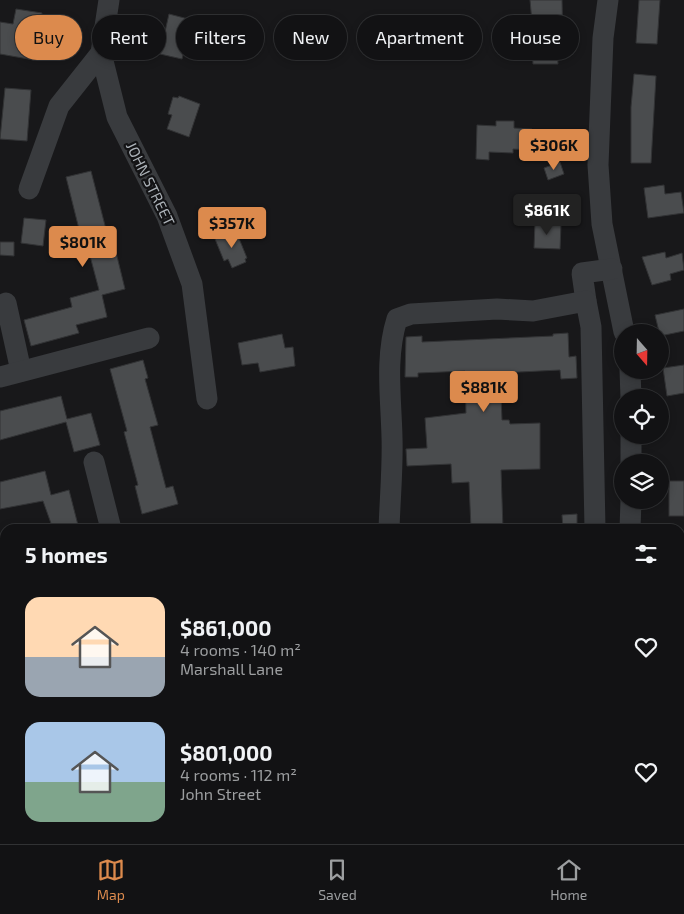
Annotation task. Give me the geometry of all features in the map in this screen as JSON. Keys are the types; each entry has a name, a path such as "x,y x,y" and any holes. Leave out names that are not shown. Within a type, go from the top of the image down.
{"street":[{"name":"JOHN STREET","path":"107,15 109,0"},
{"path":"608,0 604,38 598,165 602,224 622,324"},
{"path":"28,188 59,106 95,60"},
{"name":"JOHN STREET","path":"103,60 116,117 167,216 192,284 207,399"},
{"path":"595,524 592,327 582,273 612,269"},
{"path":"389,524 392,438 389,376 391,336 396,319 411,314 497,309 534,311 586,301"},
{"path":"6,303 21,371"},
{"path":"0,377 149,338"},
{"path":"94,462 110,524"},
{"path":"630,524 631,509"}],"building":[{"path":"530,0 562,0 562,15 531,15"},
{"path":"639,0 660,0 657,44 636,43"},
{"path":"16,9 42,13 42,15 15,15 15,57 0,54 0,22 13,24"},
{"path":"169,14 176,16 176,58 166,55 166,27"},
{"path":"533,60 558,60 558,64 533,64"},
{"path":"634,74 656,76 651,163 631,163 631,107"},
{"path":"5,88 31,90 27,141 0,139"},
{"path":"179,96 200,104 189,137 167,129 172,115 168,114 173,97 178,98"},
{"path":"496,121 514,121 514,128 532,129 532,150 513,149 513,153 489,152 489,160 476,159 477,125 496,126"},
{"path":"560,162 564,174 548,180 544,168"},
{"path":"91,171 110,245 114,244 125,289 102,295 107,317 76,325 79,333 31,346 24,320 72,307 70,298 99,290 89,252 85,253 66,177"},
{"path":"664,185 665,194 681,192 684,213 648,218 644,188"},
{"path":"24,218 46,220 43,246 21,243"},
{"path":"535,223 561,224 560,249 534,248"},
{"path":"236,231 247,258 245,259 246,262 232,268 228,259 224,261 215,239"},
{"path":"0,242 14,242 14,256 0,255"},
{"path":"665,252 666,258 682,253 684,270 670,274 671,280 652,285 642,257"},
{"path":"684,309 684,331 669,334 669,324 657,324 655,315"},
{"path":"568,333 569,357 576,356 577,378 561,379 560,370 500,373 502,420 509,420 510,424 540,423 540,469 501,470 503,524 471,524 469,482 452,483 451,464 407,466 406,449 427,448 425,418 466,413 465,371 418,373 418,377 405,377 406,337 422,336 422,342 553,336 553,334"},
{"path":"282,334 285,348 293,347 295,366 260,372 258,363 242,365 238,343"},
{"path":"143,360 148,378 145,379 158,425 150,427 166,488 173,486 178,504 142,514 135,486 138,485 124,432 127,431 110,369"},
{"path":"684,365 684,393 669,396 669,389 666,389 665,379 669,379 669,367"},
{"path":"61,396 67,419 91,413 100,445 74,452 66,422 0,440 0,411"},
{"path":"45,471 51,495 69,490 78,524 51,524 43,501 0,509 0,482"},
{"path":"669,481 684,481 684,516 669,516"},
{"path":"577,514 577,524 563,524 562,515"}]}
